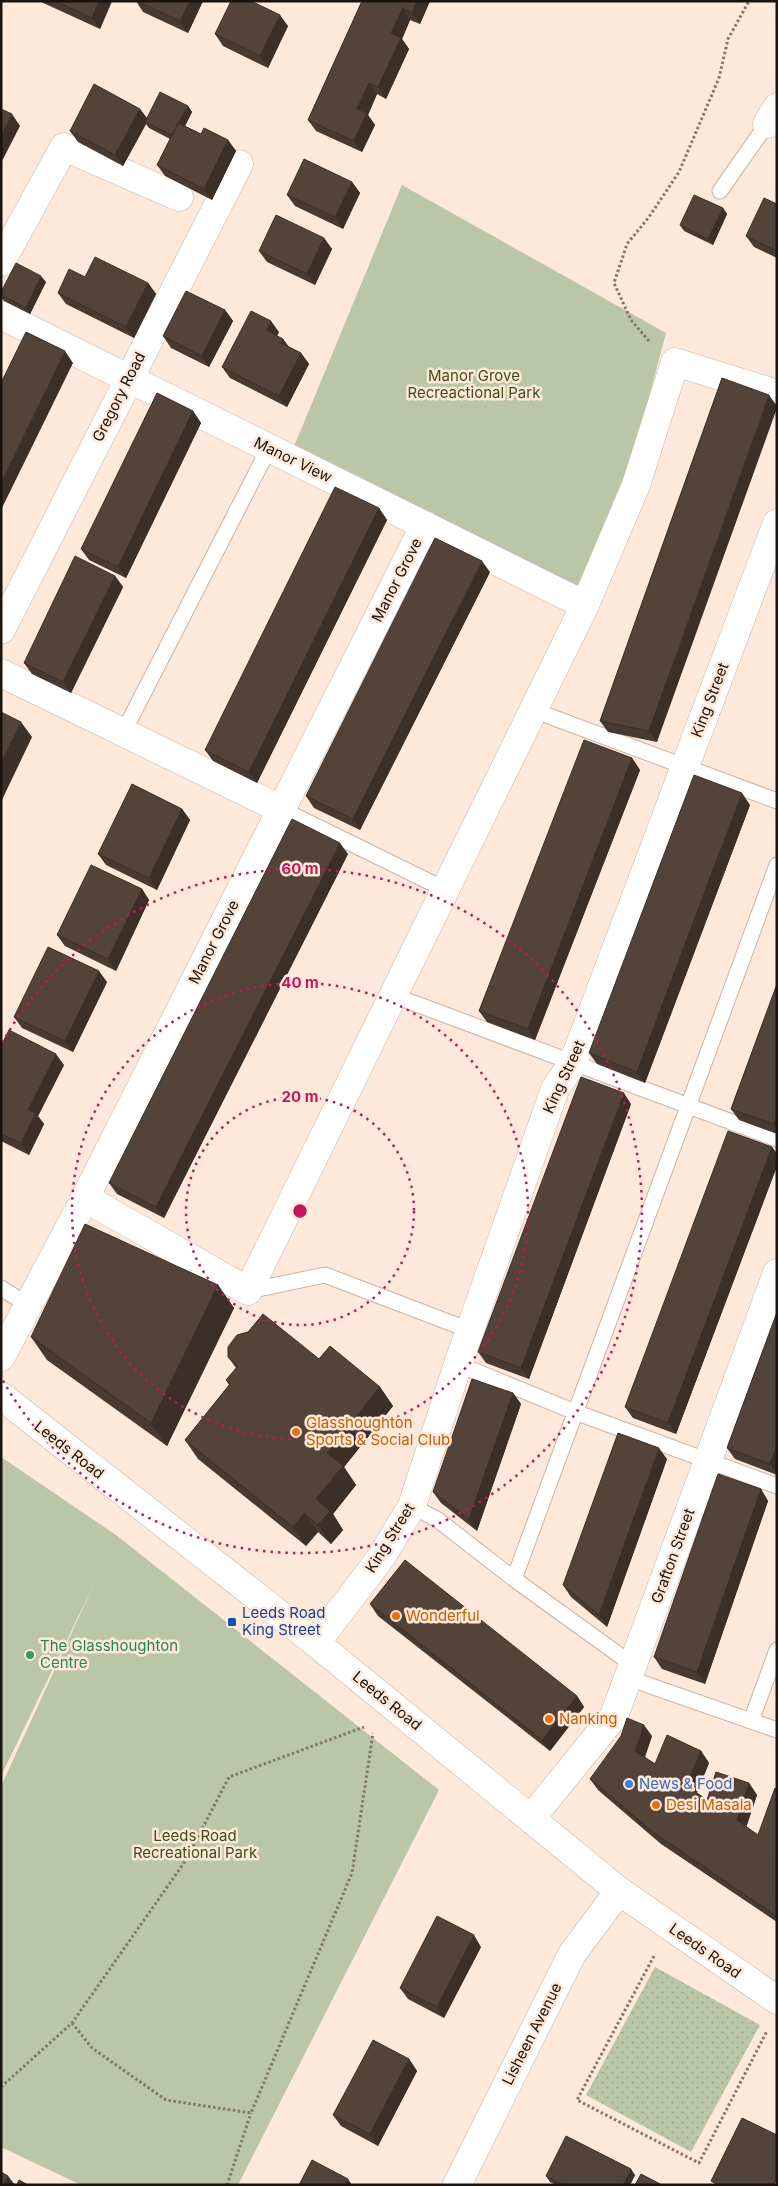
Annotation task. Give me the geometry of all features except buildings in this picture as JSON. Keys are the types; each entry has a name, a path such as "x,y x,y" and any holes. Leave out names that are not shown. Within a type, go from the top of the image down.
{"street":[{"path":"1,262 64,147 179,196"},
{"name":"Gregory Road","path":"1,630 239,164"},
{"name":"Manor View","path":"1,315 585,605"},
{"path":"84,1198 248,1291 585,605 636,485 675,362 777,394"},
{"name":"King Street","path":"316,1643 382,1556 412,1506 469,1330 555,1089 573,1063 777,523"},
{"name":"Manor Grove","path":"1,1357 84,1198 425,525"},
{"path":"1,673 281,809"},
{"name":"Grafton Street","path":"532,1817 614,1716 777,1274"},
{"name":"Leeds Road","path":"1,1396 316,1643 532,1817 619,1891 775,1996"},
{"name":"Lisheen Avenue","path":"457,2185 572,1954 619,1891"}],"lane":[{"path":"720,191 772,115"},
{"path":"124,733 269,448"},
{"path":"533,710 777,801"},
{"path":"281,809 444,889"},
{"path":"514,1579 777,865"},
{"path":"394,996 777,1139"},
{"path":"248,1291 325,1275 469,1330"},
{"path":"1,1288 28,1305"},
{"path":"458,1364 575,1412 777,1486"},
{"path":"412,1506 438,1520 630,1672 777,1730"},
{"path":"751,1721 777,1650"}],"path":[{"path":"675,362 654,347 631,320 614,283 627,244 649,217 679,172 719,78 728,39 749,1"},
{"path":"227,2185 251,2113 352,1873 374,1723"},
{"path":"1,2087 72,2023 186,1860 229,1777 365,1726"},
{"path":"657,1951 577,2100 699,2163 769,2027"},
{"path":"72,2023 92,2048 166,2100 251,2113"}],"green space":[{"name":"Manor Grove Recreactional Park","path":"402,185 666,333 628,476 581,596 293,449"},
{"name":"Leeds Road Recreational Park","path":"1,1457 116,1535 439,1790 238,2185 81,2185 1,2147 1,1786 95,1582 1,1776"},
{"path":"655,1967 760,2025 691,2152 586,2095"}],"place":[{"name":"Glasshoughton Sports & Social Club","path":"296,1432"},
{"name":"Wonderful","path":"396,1616"},
{"name":"Leeds Road King Street","path":"232,1622"},
{"name":"The Glasshoughton Centre","path":"30,1655"},
{"name":"Nanking","path":"549,1719"},
{"name":"News & Food","path":"629,1784"},
{"name":"Desi Masala","path":"656,1805"}]}
